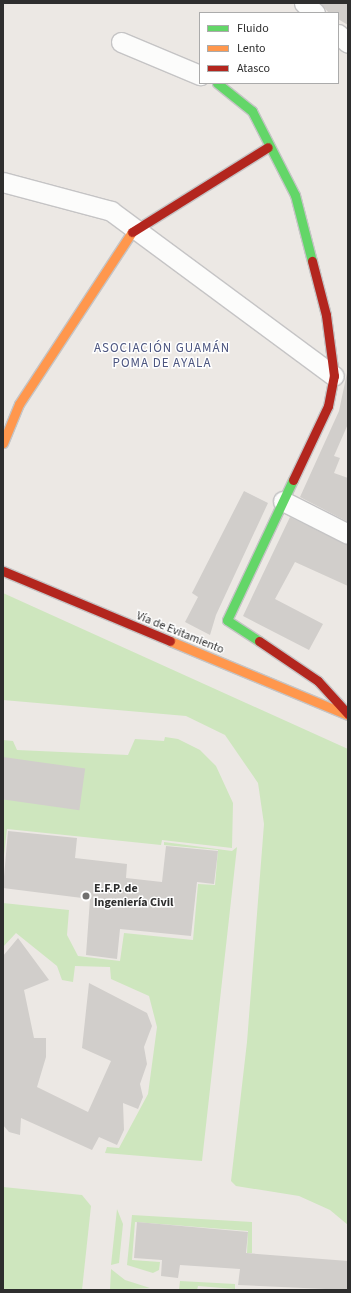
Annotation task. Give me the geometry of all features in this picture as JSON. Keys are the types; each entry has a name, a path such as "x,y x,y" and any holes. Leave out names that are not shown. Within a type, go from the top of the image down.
{"main road":[{"path":"218,84 252,111 268,147 295,195 326,315 334,376 328,406 227,620 318,681 348,714"},
{"path":"3,443 19,404 134,230 268,147"},
{"name":"Vía de Evitamiento","path":"3,571 348,714"}],"street":[{"path":"304,3 314,12"},
{"path":"339,35 348,43"},
{"path":"122,42 199,75"},
{"path":"3,182 111,211 134,230 334,376"},
{"path":"283,501 348,534"}],"green space":[{"path":"3,593 348,749 348,1225 330,1210 299,1196 236,1186 231,1181 247,1042 264,824 258,783 225,735 186,716 3,700"},
{"path":"165,737 178,739 200,750 216,766 233,803 232,848 162,840 161,845 7,829 3,864 3,740 13,741 17,750 128,755 135,739 164,741"},
{"path":"164,842 232,851 237,847 202,1161 105,1153 107,1147 119,1148 148,1094 157,1027 149,996 111,979 110,967 75,966 73,982 62,980 57,966 16,933 3,947 3,903 69,910 67,935 78,956 120,961 124,933 193,940 198,884 215,885 218,850 164,845"},
{"path":"3,1187 82,1195 91,1206 82,1290 3,1290"},
{"path":"117,1209 123,1224 119,1263 111,1265"},
{"path":"132,1215 252,1222 252,1253 247,1253 248,1231 135,1222 132,1260 160,1262 159,1270 153,1273 127,1265"},
{"path":"111,1269 125,1280 150,1288 110,1290"},
{"path":"180,1281 235,1284 235,1289 198,1286 197,1290 179,1290"}],"building":[{"path":"320,3 348,3 348,25 339,20 339,12 328,12"},
{"path":"347,373 348,424 334,456 340,458 334,473 348,478 348,522 300,497 339,411"},
{"path":"244,491 268,503 216,615 210,635 185,622 198,597 192,593"},
{"path":"290,517 348,545 348,586 295,562 275,599 323,624 309,650 243,616"},
{"path":"3,757 85,769 79,810 3,799"},
{"path":"8,831 77,838 75,858 127,864 126,878 162,882 166,846 218,851 214,884 197,882 191,936 120,929 117,959 86,955 90,899 3,888"},
{"path":"18,938 49,980 24,990 34,1038 46,1038 46,1057 37,1087 88,1112 111,1061 82,1048 89,983 147,1013 152,1026 144,1047 147,1064 140,1084 143,1097 138,1109 123,1103 124,1130 117,1145 99,1137 92,1150 21,1118 20,1135 9,1132 3,1125 3,956"},
{"path":"137,1222 248,1232 246,1253 348,1261 348,1290 238,1285 240,1269 180,1265 178,1278 161,1276 162,1260 134,1258"}],"traffic: fast":[{"path":"218,84 252,111 295,195 312,261"},
{"path":"259,641 227,620 293,480"}],"traffic: slow":[{"path":"3,443 19,404 132,232"},
{"path":"170,641 348,715"}],"traffic: jam":[{"path":"132,232 268,147"},
{"path":"293,480 328,406 334,376 326,315 312,261"},
{"path":"3,571 170,641"},
{"path":"259,641 318,681 348,714"}],"place":[{"name":"E.F.P. de Ingeniería Civil","path":"86,896"}],"district":[{"name":"ASOCIACIÓN GUAMÁN POMA DE AYALA","path":"162,356"}]}
